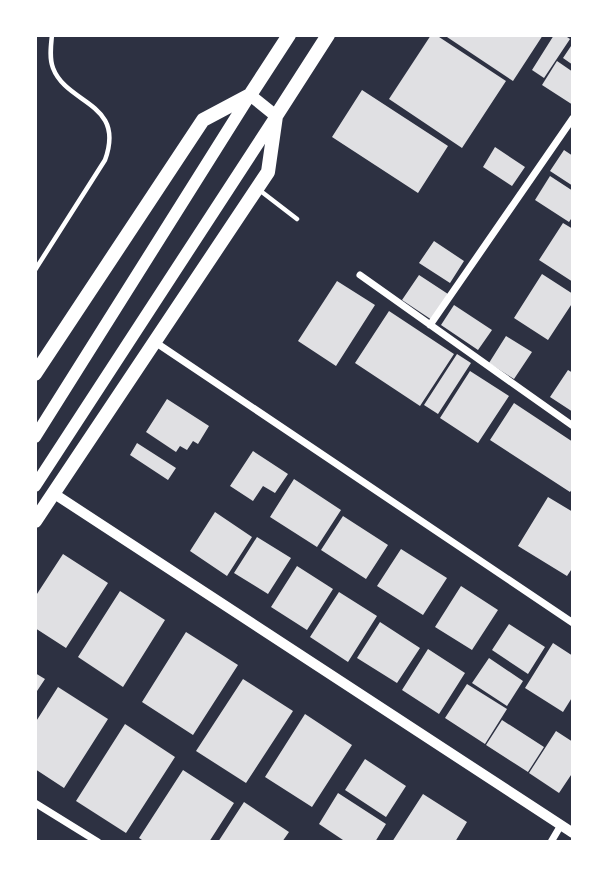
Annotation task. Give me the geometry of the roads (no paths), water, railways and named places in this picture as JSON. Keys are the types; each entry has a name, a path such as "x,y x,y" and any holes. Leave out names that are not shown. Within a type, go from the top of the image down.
{"highway":[{"path":"35,374 203,120 250,95 289,35"},
{"path":"35,521 268,172 276,116 328,35"}],"main road":[{"path":"35,437 250,95 276,116 35,486"}],"street":[{"path":"430,325 573,118"},
{"path":"360,275 573,426"},
{"path":"155,342 573,622"},
{"path":"53,493 573,833"},
{"path":"35,803 98,842"},
{"path":"551,842 561,825"}],"lane":[{"path":"35,270 105,160 110,147 109,132 97,109 66,84 53,69 52,35"},
{"path":"257,189 297,219"}]}
